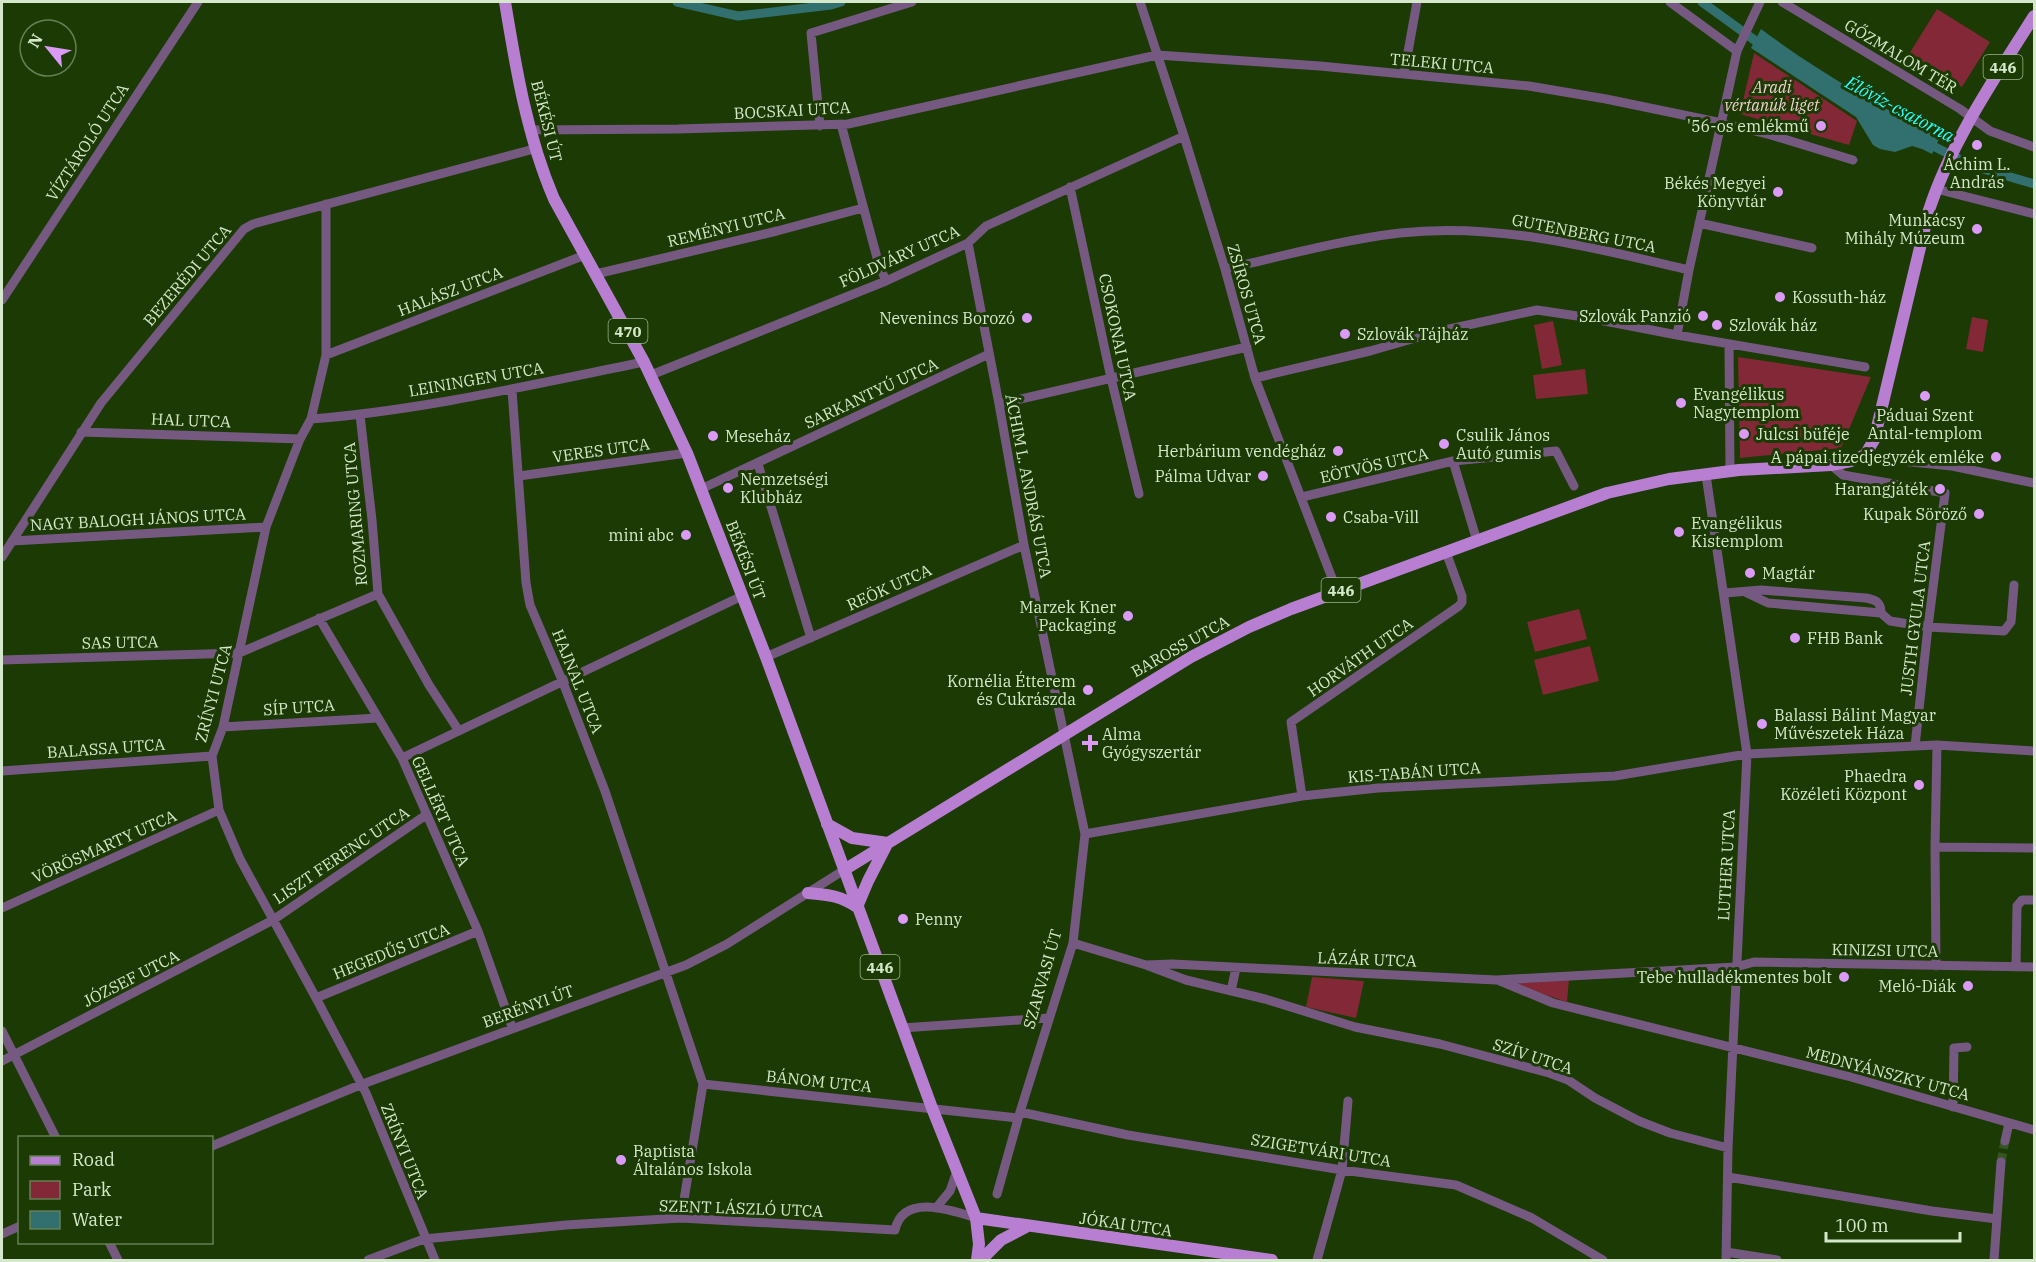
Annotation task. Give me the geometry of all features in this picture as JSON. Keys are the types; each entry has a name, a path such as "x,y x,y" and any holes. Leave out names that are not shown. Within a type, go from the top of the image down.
{"main road":[{"name":"BÉKÉSI ÚT","path":"505,2 534,149 554,199 651,375 687,453 766,657 844,870"},
{"name":"446","path":"1706,475 1730,471 1831,465 1851,461 1865,455 1874,440 1936,189 1942,173 1983,97 2034,16"},
{"name":"BAROSS UTCA","path":"844,870 1215,643 1337,591 1606,493 1706,475"},
{"path":"808,893 835,895 857,907 888,843 852,838 827,824"},
{"name":"446","path":"844,870 932,1108 976,1218 979,1260"},
{"name":"JÓKAI UTCA","path":"976,1218 1026,1227 1272,1260"},
{"path":"979,1260 1001,1240 1026,1227"}],"street":[{"name":"VÍZTÁROLÓ UTCA","path":"2,300 198,2"},
{"path":"820,126 811,33 912,2"},
{"name":"ZSÍROS UTCA","path":"1140,2 1225,269 1255,378 1337,591"},
{"path":"1404,74 1417,2"},
{"path":"1670,2 1739,46"},
{"path":"1677,335 1699,223 1739,46 1760,2"},
{"name":"GŐZMALOM TÉR","path":"1782,2 1990,131 2034,147"},
{"name":"BOCSKAI UTCA","path":"530,130 841,124 868,120 1157,55"},
{"name":"TELEKI UTCA","path":"1157,55 1530,86 1722,123 1782,138 1853,160"},
{"path":"841,124 879,265 886,281"},
{"name":"FÖLDVÁRY UTCA","path":"651,375 886,281 968,243 986,226 1184,136"},
{"name":"BEZERÉDI UTCA","path":"2,557 101,403 242,231 253,224 534,149"},
{"name":"CSOKONAI UTCA","path":"1070,187 1111,378 1139,494"},
{"path":"1936,189 2034,214"},
{"name":"ZRÍNYI UTCA","path":"326,204 326,355 311,419 300,438 266,527 223,727 212,756 219,810 240,859 366,1093 424,1239 435,1260"},
{"name":"REMÉNYI UTCA","path":"596,274 863,208"},
{"path":"1699,223 1812,248"},
{"name":"GUTENBERG UTCA","path":"1225,269 1344,242 1401,233 1444,231 1518,234 1578,244 1689,270"},
{"name":"ÁCHIM L. ANDRÁS UTCA","path":"968,243 1024,545 1065,733"},
{"name":"HALÁSZ UTCA","path":"326,355 585,255"},
{"path":"1255,378 1370,351 1440,331 1537,310 1865,367"},
{"path":"1729,344 1730,471"},
{"path":"999,404 1246,347"},
{"name":"SARKANTYÚ UTCA","path":"701,489 989,354"},
{"name":"LEININGEN UTCA","path":"311,419 360,415 512,390 644,362"},
{"name":"HAJNAL UTCA","path":"512,390 526,583 530,605 605,791 703,1084"},
{"name":"ROZMARING UTCA","path":"360,415 378,594 429,685 459,731"},
{"name":"HAL UTCA","path":"81,432 300,438"},
{"name":"EÖTVÖS UTCA","path":"1302,497 1453,461 1556,451 1574,486"},
{"name":"VERES UTCA","path":"519,476 687,453"},
{"path":"1891,460 1952,466 2034,483"},
{"name":"EÖTVÖS UTCA","path":"1453,461 1477,541"},
{"path":"758,464 811,638"},
{"name":"JUSTH GYULA UTCA","path":"1831,465 1843,475 1946,493 1915,747"},
{"name":"LUTHER UTCA","path":"1706,475 1747,754 1732,1046 1726,1256"},
{"name":"NAGY BALOGH JÁNOS UTCA","path":"12,541 266,527"},
{"name":"REÖK UTCA","path":"766,657 1024,545"},
{"name":"HORVÁTH UTCA","path":"1302,796 1291,722 1459,606 1462,596 1446,552"},
{"path":"1746,592 1768,603 1881,613 1890,621 1928,627 2004,631 2011,622 2014,585"},
{"path":"1725,593 1761,590 1875,599 1881,606 1881,613"},
{"path":"239,653 378,594"},
{"path":"402,758 742,596"},
{"name":"GELLÉRT UTCA","path":"319,618 402,758 478,931 512,1027"},
{"name":"SAS UTCA","path":"2,660 239,653"},
{"name":"SÍP UTCA","path":"223,727 378,718"},
{"name":"SZARVASI ÚT","path":"997,1194 1072,943 1085,834 1065,733"},
{"path":"1936,966 1937,745"},
{"name":"KIS-TABÁN UTCA","path":"1085,834 1302,796 1389,787 1615,776 1747,754 1937,745 2034,751"},
{"name":"BALASSA UTCA","path":"2,771 212,756"},
{"name":"VÖRÖSMARTY UTCA","path":"2,908 219,810"},
{"name":"LISZT FERENC UTCA","path":"273,920 426,815"},
{"path":"1935,847 2034,848"},
{"name":"BERÉNYI ÚT","path":"213,1146 360,1085 512,1027 666,973 727,944 844,870"},
{"path":"2016,967 2017,906 2022,900 2034,900"},
{"name":"JÓZSEF UTCA","path":"2,1061 273,920"},
{"name":"HEGEDŰS UTCA","path":"316,998 478,931"},
{"name":"LÁZÁR UTCA","path":"1072,943 1146,965 1186,980 1265,999 1355,1027"},
{"name":"KINIZSI UTCA","path":"1736,967 1754,962 2034,967"},
{"name":"LÁZÁR UTCA","path":"1146,965 1172,964 1496,980 1736,967"},
{"path":"1231,991 1236,968"},
{"name":"LÁZÁR UTCA","path":"1496,980 1553,1003 1732,1046"},
{"path":"902,1028 1049,1018"},
{"name":"SZÍV UTCA","path":"1355,1027 1440,1044 1549,1073 1569,1080 1595,1098 1639,1121 1728,1148"},
{"path":"2,1031 55,1136"},
{"name":"MEDNYÁNSZKY UTCA","path":"1732,1046 1851,1077 2034,1130"},
{"path":"1953,1107 1954,1048 1967,1047"},
{"path":"681,1218 703,1084"},
{"name":"BÁNOM UTCA","path":"703,1084 1019,1115"},
{"path":"1317,1260 1342,1170 1348,1101"},
{"name":"SZIGETVÁRI UTCA","path":"1019,1115 1342,1170 1456,1185 1532,1218 1603,1260"},
{"path":"2005,1141 2009,1123"},
{"path":"1994,1260 2001,1162"},
{"path":"936,1208 950,1191 957,1171"},
{"path":"1728,1177 1932,1211 1997,1219"},
{"name":"SZENT LÁSZLÓ UTCA","path":"368,1260 424,1239 566,1225 681,1218 896,1230 900,1216 916,1208 951,1210 976,1218"},
{"path":"2,1234 18,1227"},
{"path":"110,1244 118,1260"},
{"path":"1726,1256 1777,1260"}],"green space":[{"path":"1937,9 1990,42 1962,87 1909,54"},
{"name":"Aradi vértanúk liget","path":"1754,53 1857,121 1849,145 1740,114"},
{"path":"1972,317 1988,320 1983,352 1966,349"},
{"path":"1553,321 1562,365 1542,369 1534,325"},
{"path":"1738,357 1871,377 1841,448 1740,458"},
{"path":"1585,369 1588,394 1536,399 1533,375"},
{"path":"1579,609 1587,639 1535,652 1527,622"},
{"path":"1590,646 1599,681 1543,695 1534,660"},
{"path":"1312,977 1364,981 1356,1018 1306,1007"},
{"path":"1569,979 1567,1002 1517,985 1517,980"}],"water":[{"path":"1761,29 1849,87 1940,137 1932,154 1912,146 1895,152 1873,145 1856,117 1751,48"}],"waterway":[{"name":"Élővíz-csatorna","path":"677,2 738,16 841,2"},
{"name":"Élővíz-csatorna","path":"1702,2 1764,47"},
{"name":"Élővíz-csatorna","path":"1925,142 1973,166 2034,184"}],"tunnel":[{"path":"2001,1162 2005,1141"}],"railway":[{"path":"1879,98 1911,117"}],"place":[{"name":"'56-os emlékmű","path":"1821,126"},
{"name":"Áchim L. András","path":"1977,145"},
{"name":"Békés Megyei Könyvtár","path":"1778,192"},
{"name":"Munkácsy Mihály Múzeum","path":"1977,229"},
{"name":"Kossuth-ház","path":"1780,297"},
{"name":"Szlovák Panzió","path":"1703,316"},
{"name":"Nevenincs Borozó","path":"1027,318"},
{"name":"Szlovák ház","path":"1717,325"},
{"name":"Szlovák Tájház","path":"1345,334"},
{"name":"Páduai Szent Antal-templom","path":"1925,396"},
{"name":"Evangélikus Nagytemplom","path":"1681,403"},
{"name":"Julcsi büféje","path":"1744,434"},
{"name":"Meseház","path":"713,436"},
{"name":"Csulik János Autó gumis","path":"1444,444"},
{"name":"Herbárium vendégház","path":"1338,451"},
{"name":"A pápai tizedjegyzék emléke","path":"1996,457"},
{"name":"Pálma Udvar","path":"1263,476"},
{"name":"Nemzetségi Klubház","path":"728,488"},
{"name":"Harangjáték","path":"1940,489"},
{"name":"Kupak Söröző","path":"1979,514"},
{"name":"Csaba-Vill","path":"1331,517"},
{"name":"Evangélikus Kistemplom","path":"1679,532"},
{"name":"mini abc","path":"686,535"},
{"name":"Magtár","path":"1750,573"},
{"name":"Marzek Kner Packaging","path":"1128,616"},
{"name":"FHB Bank","path":"1795,638"},
{"name":"Kornélia Étterem és Cukrászda","path":"1088,690"},
{"name":"Balassi Bálint Magyar Művészetek Háza","path":"1762,724"},
{"name":"Alma Gyógyszertár","path":"1090,743"},
{"name":"Phaedra Közéleti Központ","path":"1919,785"},
{"name":"Penny","path":"903,919"},
{"name":"Tebe hulladékmentes bolt","path":"1844,977"},
{"name":"Meló-Diák","path":"1968,986"},
{"name":"Baptista Általános Iskola","path":"621,1160"}]}
